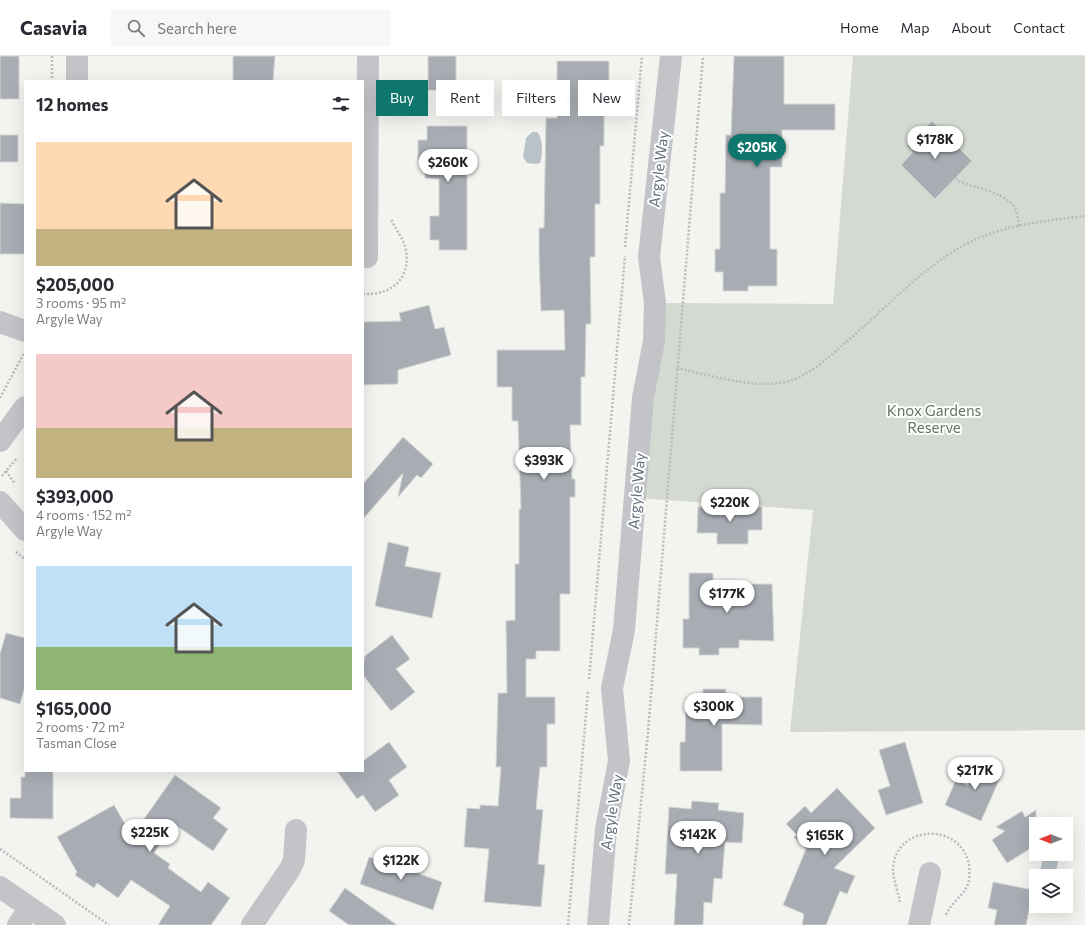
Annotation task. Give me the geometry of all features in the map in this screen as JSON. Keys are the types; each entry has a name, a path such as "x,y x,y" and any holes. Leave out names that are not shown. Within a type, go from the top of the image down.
{"street":[{"path":"77,56 77,80"},
{"path":"367,257 368,56"},
{"name":"Argyle Way","path":"598,925 606,829 619,761 612,706 612,688 624,630 643,398 655,334 655,302 649,252 671,56"},
{"path":"0,322 24,331"},
{"path":"0,441 24,408"},
{"path":"0,502 24,529"},
{"path":"252,925 290,869 294,860 296,830"},
{"path":"919,925 930,873"},
{"path":"0,887 24,916 55,925"}],"path":[{"path":"52,56 52,80"},
{"path":"625,248 642,56"},
{"path":"629,925 648,724 703,56"},
{"path":"956,178 995,194 1011,203 1016,211 1019,226"},
{"path":"677,368 757,384 774,384 798,378 835,351 934,265 957,249 977,239 1019,226 1085,216"},
{"path":"589,681 625,255"},
{"path":"0,398 24,353"},
{"path":"2,476 19,455"},
{"path":"568,925 588,688"},
{"path":"0,849 109,925"}],"green space":[{"name":"Knox Gardens Reserve","path":"853,56 1085,56 1085,730 790,732 813,510 636,498 655,303 833,304"}],"shaded area":[{"path":"532,132 537,132 539,134 541,142 541,160 540,163 536,164 527,163 523,157 526,138"},
{"path":"1042,861 1058,861 1056,869 1041,869"}],"building":[{"path":"0,56 19,56 19,99 0,99"},
{"path":"233,56 275,56 273,80 233,80"},
{"path":"428,56 456,56 456,80 436,80 436,90 428,90"},
{"path":"734,56 784,56 784,104 835,104 835,130 782,130 782,167 770,167 770,249 777,249 777,286 748,286 748,291 723,291 723,272 715,272 715,249 720,249 720,193 725,193 726,135 731,135"},
{"path":"557,61 609,61 609,80 578,80 578,116 604,116 604,146 600,146 600,204 595,204 595,257 590,257 591,324 586,324 585,377 581,377 581,425 570,425 572,479 575,479 575,497 570,497 570,594 560,594 560,651 536,651 536,659 526,659 526,697 555,697 555,724 547,724 547,767 540,767 536,809 543,810 538,864 545,865 541,907 484,902 489,849 464,847 467,808 480,809 480,805 498,806 501,767 496,767 498,693 507,693 506,621 515,620 515,564 519,564 519,509 521,509 518,421 512,421 512,387 497,387 497,350 565,350 564,310 541,311 539,255 539,228 544,228 546,118 570,116 570,80 557,80"},
{"path":"932,121 972,161 935,199 901,165 913,152 907,146"},
{"path":"427,126 467,126 467,250 439,250 439,240 430,240 430,216 439,216 439,179 425,178 425,160 418,159 418,140 427,140"},
{"path":"0,135 18,135 18,162 0,162"},
{"path":"0,203 24,204 24,254 0,254"},
{"path":"429,305 435,329 444,327 451,355 398,370 398,384 364,385 364,322 401,321 399,313"},
{"path":"403,437 433,464 421,478 417,475 398,497 403,473 364,518 364,483"},
{"path":"698,507 762,507 762,530 748,530 748,544 717,544 717,533 697,533"},
{"path":"388,542 409,547 405,566 441,573 432,618 375,606"},
{"path":"689,573 713,573 713,584 772,584 774,641 739,640 739,648 719,648 719,655 699,655 699,648 683,648 683,619 689,619"},
{"path":"6,633 24,638 24,690 20,704 0,698 0,654"},
{"path":"392,635 410,659 396,669 415,692 391,711 364,676 365,656"},
{"path":"703,689 726,689 725,697 762,697 762,725 722,724 722,771 680,771 680,742 685,742 686,698 703,698"},
{"path":"389,742 407,767 389,780 399,795 375,812 363,795 357,799 338,772 364,772 364,760"},
{"path":"905,742 923,803 886,815 878,790 890,786 879,750"},
{"path":"979,760 1003,771 981,821 945,805 956,780 968,785"},
{"path":"25,772 53,772 53,819 10,818 10,798 21,798 21,777 25,777"},
{"path":"175,775 221,808 213,818 228,829 213,851 174,824 154,853 170,864 168,868 201,892 208,882 230,898 211,925 158,925 170,906 131,880 118,898 97,883 94,888 75,875 77,872 57,837 114,805 132,836"},
{"path":"837,788 875,828 834,868 855,876 847,894 840,891 826,925 802,925 804,914 783,905 806,849 794,837 797,835 786,824 805,806 811,813"},
{"path":"692,801 719,803 718,810 744,813 742,843 725,842 722,879 714,878 712,903 704,902 703,925 674,925 677,874 665,874 669,807 691,809"},
{"path":"1036,810 1036,817 1029,817 1029,849 1007,863 992,840 1005,831 996,827 1022,811 1025,817"},
{"path":"387,853 415,863 412,871 442,882 433,910 360,884 369,857 384,862"},
{"path":"993,882 1029,889 1029,910 1026,925 994,925 997,910 988,908"},
{"path":"345,888 397,925 349,925 329,911"}]}
